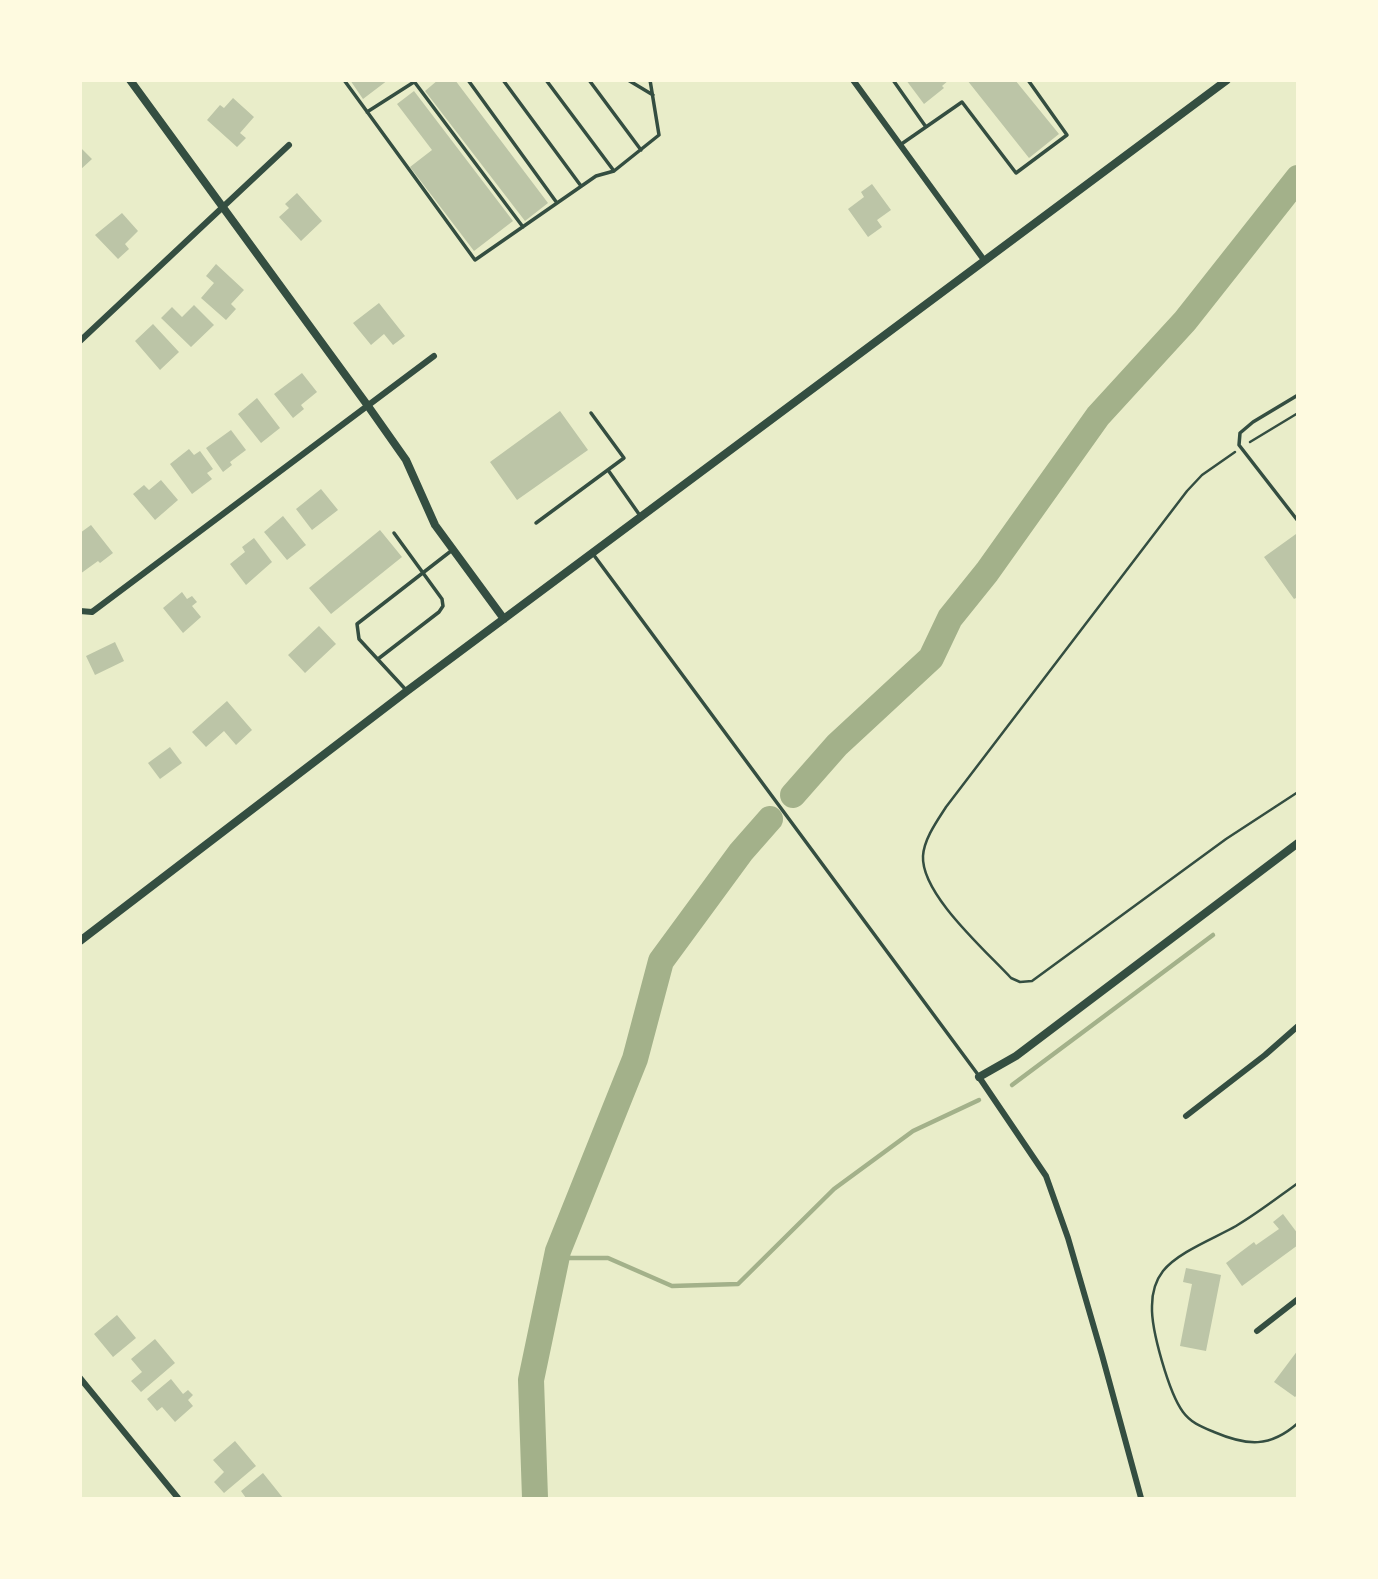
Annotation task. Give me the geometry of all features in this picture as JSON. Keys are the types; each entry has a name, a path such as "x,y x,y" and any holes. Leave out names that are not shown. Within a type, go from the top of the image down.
{"street":[{"path":"130,80 406,460 435,525 504,619"},
{"path":"853,80 984,260"},
{"path":"80,941 407,691 1227,80"},
{"path":"80,341 289,145"},
{"path":"80,611 92,612 434,356"},
{"path":"1141,1499 1068,1238 1046,1176 979,1077 1016,1056 1297,843"},
{"path":"1186,1115 1265,1055 1297,1026"},
{"path":"1257,1331 1297,1299"},
{"path":"80,1378 178,1499"}],"lane":[{"path":"344,80 475,260 596,176 614,171 659,135 650,80"},
{"path":"468,80 557,203"},
{"path":"503,80 581,186"},
{"path":"546,80 614,171"},
{"path":"589,80 641,150"},
{"path":"628,80 653,95"},
{"path":"893,80 926,127"},
{"path":"900,145 962,102 1016,173 1067,135 1028,80"},
{"path":"367,112 414,81 523,226"},
{"path":"1297,395 1252,422 1240,433 1239,445 1297,521"},
{"path":"536,523 624,458 591,413"},
{"path":"608,470 641,518"},
{"path":"377,659 439,612 443,606 442,599 394,533"},
{"path":"407,691 359,639 358,624 453,550"},
{"path":"593,554 979,1077"}],"path":[{"path":"1297,413 1202,475 1187,491 946,807 923,854 925,872 930,886 940,900 1011,978 1020,982 1031,981 1227,839 1297,792"},
{"path":"1297,1183 1258,1213 1189,1252 1164,1270 1156,1283 1151,1308 1170,1387 1176,1402 1191,1421 1240,1442 1259,1443 1277,1437 1297,1423"}],"building":[{"path":"350,80 388,80 363,99"},
{"path":"438,80 455,80 548,203 525,221 425,91"},
{"path":"906,80 949,80 942,86 944,88 924,104"},
{"path":"967,80 1015,80 1059,134 1029,158"},
{"path":"414,91 513,221 474,251 410,167 432,150 397,104"},
{"path":"233,98 254,117 240,133 246,138 237,147 207,120 220,105 224,108"},
{"path":"80,147 92,159 80,170"},
{"path":"872,184 891,210 877,220 882,227 868,237 848,209 864,197 861,192"},
{"path":"297,193 322,221 301,241 279,217 289,208 285,204"},
{"path":"122,213 138,231 125,244 129,249 118,259 95,235"},
{"path":"216,264 244,290 231,304 236,309 226,320 201,298 214,283 206,276"},
{"path":"379,303 405,336 393,345 384,334 371,345 353,323"},
{"path":"194,305 214,325 191,347 161,318 172,307 182,317"},
{"path":"153,324 179,352 160,370 135,341"},
{"path":"302,373 317,392 301,405 304,409 293,418 274,394"},
{"path":"257,398 280,428 261,443 238,414"},
{"path":"560,411 588,450 517,500 490,462"},
{"path":"231,430 246,450 230,462 232,465 223,472 206,448"},
{"path":"189,449 194,455 200,451 213,469 207,473 212,479 192,494 170,464"},
{"path":"161,480 178,500 155,520 133,494 144,485 149,490"},
{"path":"321,489 338,510 312,530 296,509"},
{"path":"283,516 306,545 287,560 264,532"},
{"path":"91,525 113,553 80,574 80,533"},
{"path":"380,530 402,557 331,614 309,588"},
{"path":"1296,534 1298,597 1294,599 1264,557"},
{"path":"254,538 272,562 246,585 230,564 245,552 242,547"},
{"path":"182,592 187,599 192,596 197,602 192,606 201,617 183,633 163,608"},
{"path":"319,626 336,644 305,673 288,655"},
{"path":"115,642 124,661 95,675 86,656"},
{"path":"227,701 252,730 236,745 224,731 206,747 192,732"},
{"path":"170,747 182,763 160,779 148,763"},
{"path":"1283,1214 1298,1234 1298,1245 1242,1286 1226,1263 1254,1242 1256,1245 1279,1229 1273,1222"},
{"path":"1186,1268 1221,1275 1206,1351 1180,1346 1192,1284 1183,1282"},
{"path":"117,1315 136,1338 113,1357 94,1334"},
{"path":"155,1339 175,1363 141,1392 131,1381 142,1372 131,1359"},
{"path":"1298,1350 1298,1394 1295,1397 1274,1382"},
{"path":"171,1379 183,1394 188,1390 193,1395 188,1400 193,1406 175,1422 162,1407 157,1411 147,1399"},
{"path":"235,1441 256,1466 224,1493 214,1482 224,1472 213,1460"},
{"path":"263,1473 283,1498 246,1498 241,1491"}],"waterway":[{"path":"793,795 837,745 931,658 950,618 987,572 1098,416 1185,321 1298,178"},
{"path":"535,1498 531,1380 558,1251 635,1059 661,961 741,852 770,819"},
{"path":"1012,1085 1213,935"},
{"path":"557,1258 608,1258 672,1286 738,1284 834,1189 913,1131 979,1100"}]}
